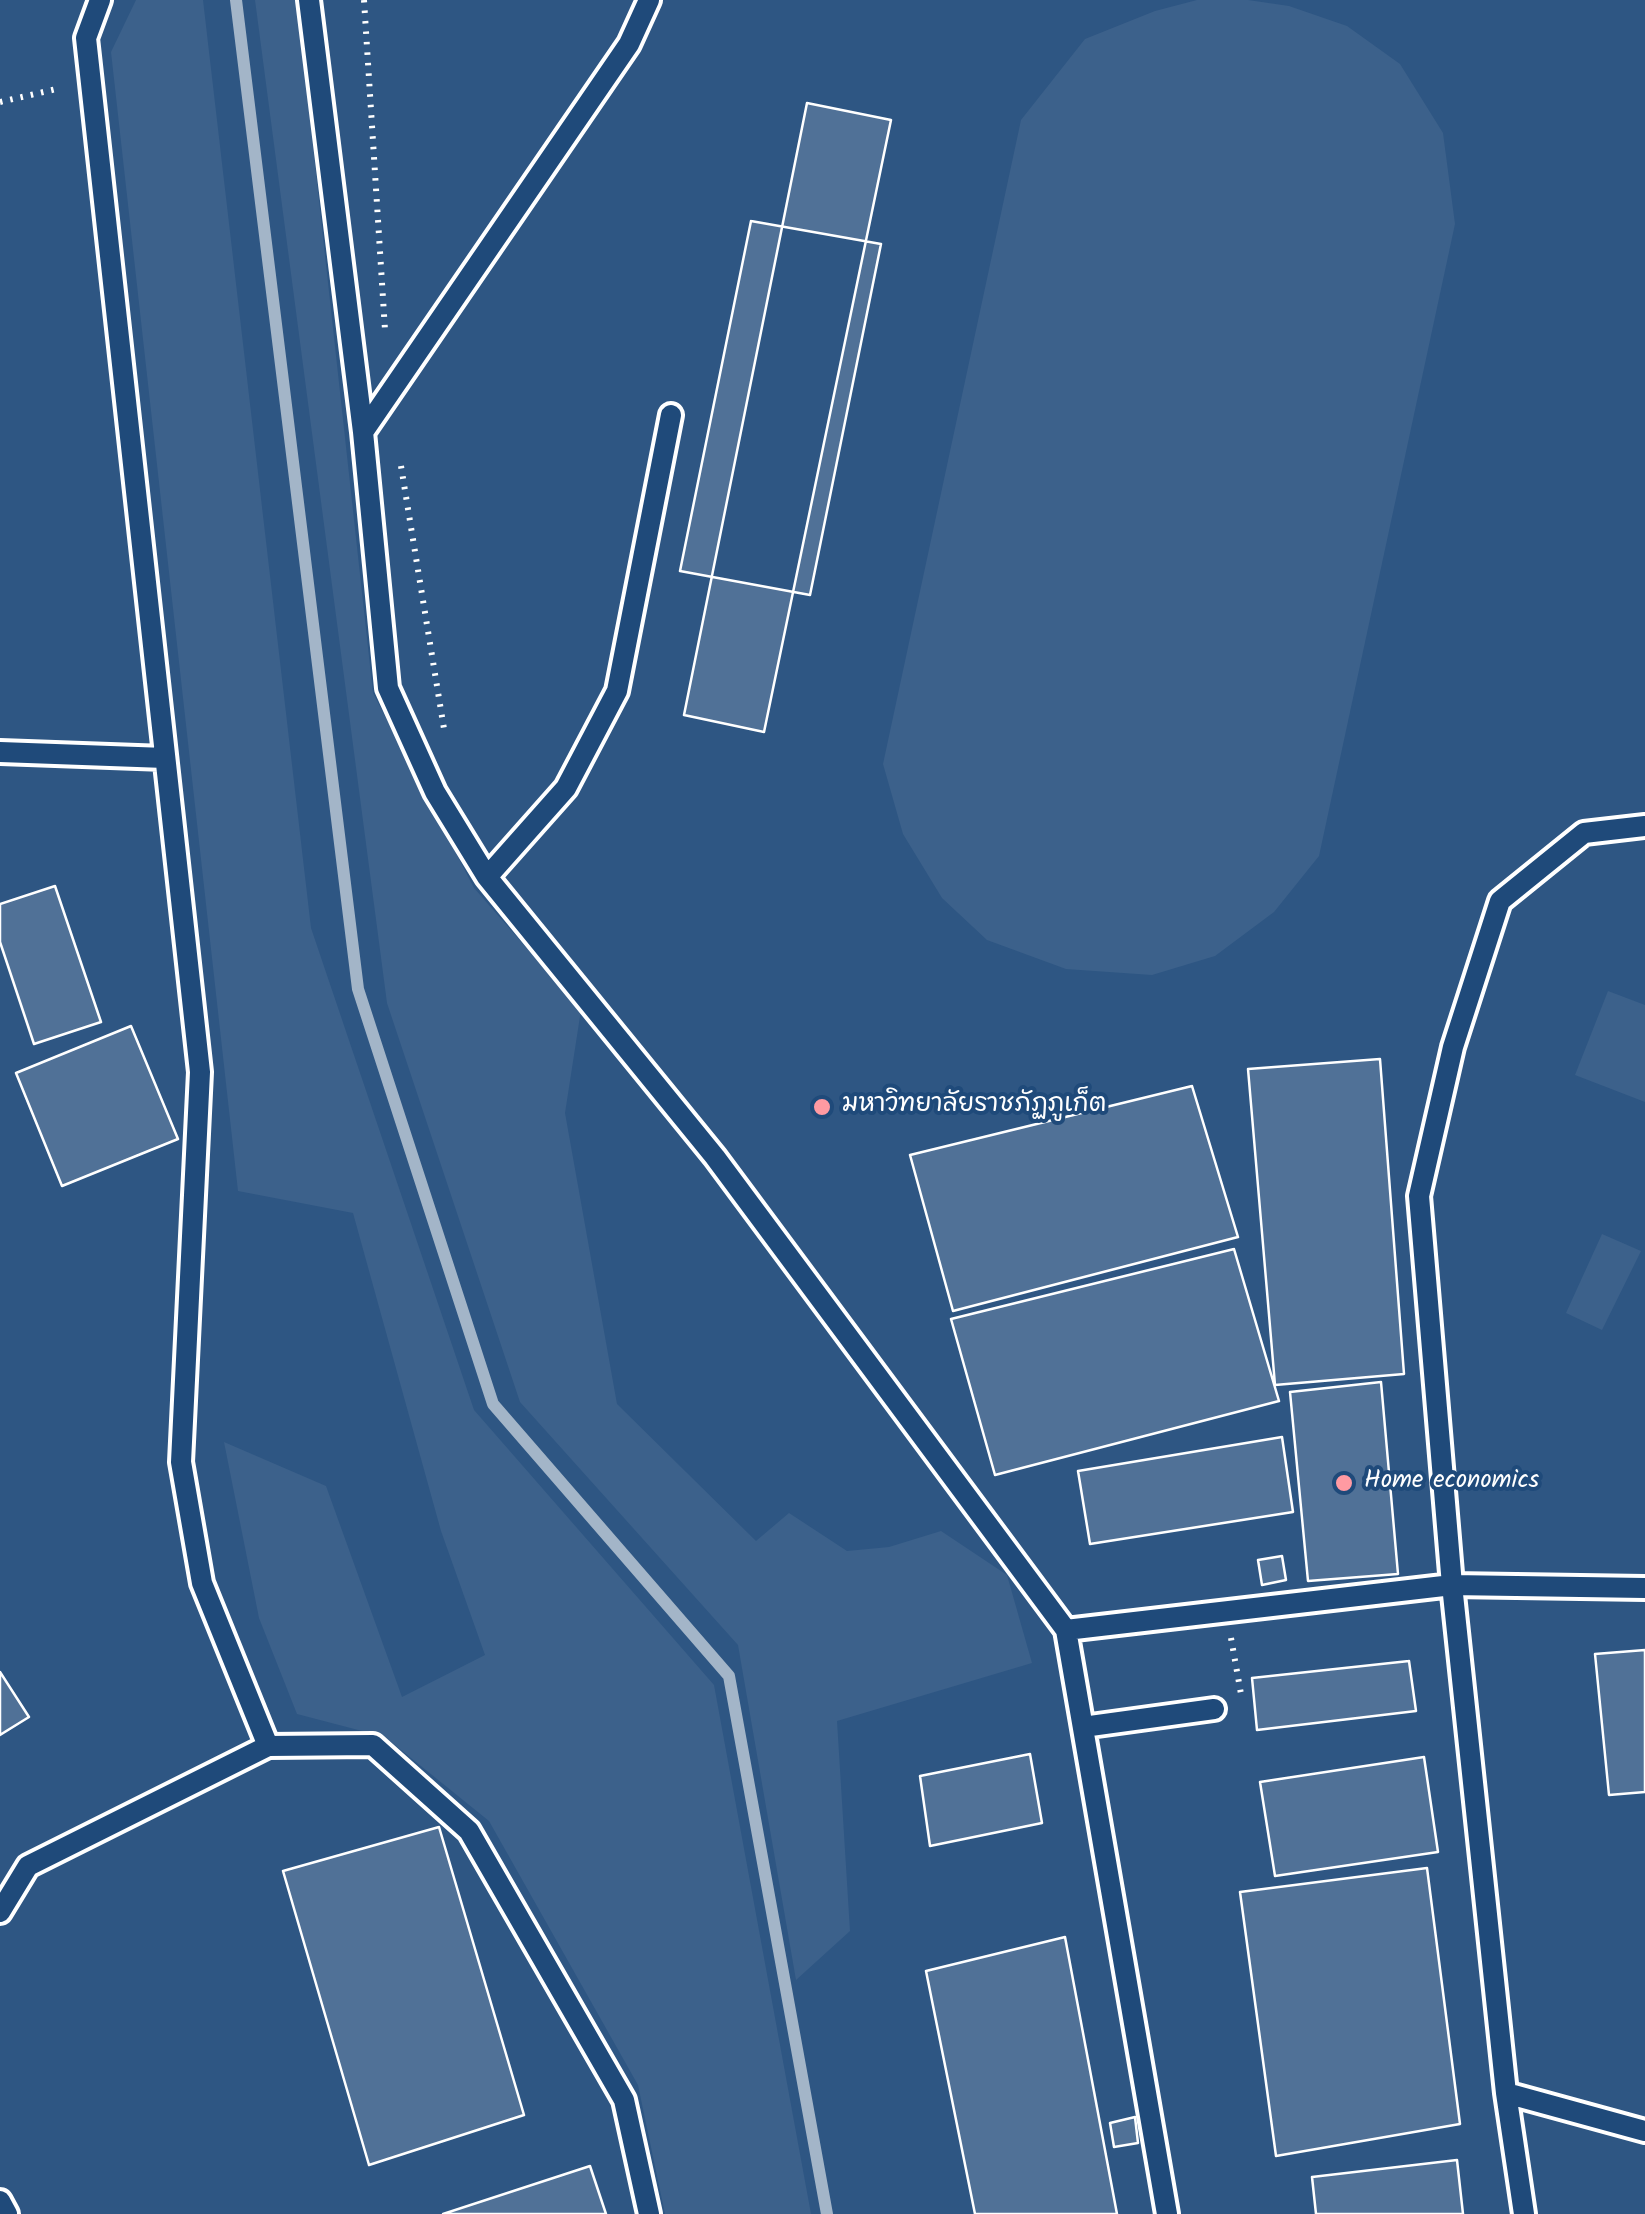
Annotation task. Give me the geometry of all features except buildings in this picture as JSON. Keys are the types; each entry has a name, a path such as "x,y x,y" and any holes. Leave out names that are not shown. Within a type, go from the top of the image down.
{"lane":[{"path":"100,0 86,38 200,1072 181,1462 202,1583 268,1746"},
{"path":"309,0 363,432 388,688 436,792 487,877 715,1157 1066,1630 1167,2214"},
{"path":"363,432 629,44 649,0"},
{"path":"487,877 566,788 617,691 670,416"},
{"path":"0,752 165,758"},
{"path":"1524,2214 1506,2093 1452,1585 1419,1196 1453,1047 1500,901 1584,832 1645,826"},
{"path":"1066,1630 1452,1585 1645,1588"},
{"path":"1083,1726 1214,1709"},
{"path":"0,1912 28,1866 268,1746 374,1745 469,1831 624,2100 649,2214"},
{"path":"1506,2093 1645,2132"},
{"path":"0,2200 7,2214"}],"path":[{"path":"364,0 386,335"},
{"path":"0,102 91,81"},
{"path":"399,452 446,742"},
{"path":"1226,1612 1242,1704"}],"shaded area":[{"name":"มหาวิทยาลัยราชภัฏภูเก็ต","path":"0,0 1645,0 1645,2214 0,2214"},
{"path":"136,0 203,0 311,928 474,1410 714,1685 811,2214 665,2214 638,2085 489,1821 385,1737 297,1714 259,1618 224,1442 326,1486 402,1697 485,1655 441,1531 353,1213 238,1191 111,52"},
{"path":"255,0 297,0 373,693 474,888 581,1010 565,1113 617,1404 756,1541 789,1513 847,1551 889,1547 941,1531 1007,1575 1032,1663 837,1721 850,1931 796,1980 738,1645 520,1402 387,1003"},
{"path":"1197,0 1248,0 1289,6 1347,26 1400,64 1443,133 1455,224 1319,856 1274,912 1215,956 1152,975 1066,969 987,940 942,898 903,834 883,764 1021,120 1085,39 1155,11"},
{"path":"1608,991 1645,1005 1645,1102 1575,1075"},
{"path":"1602,1234 1641,1251 1602,1330 1566,1313"}],"waterway":[{"path":"236,0 358,989 493,1404 729,1676 827,2214"}],"place":[{"name":"มหาวิทยาลัยราชภัฏภูเก็ต","path":"822,1107"},
{"name":"Home economics","path":"1344,1483"}]}
